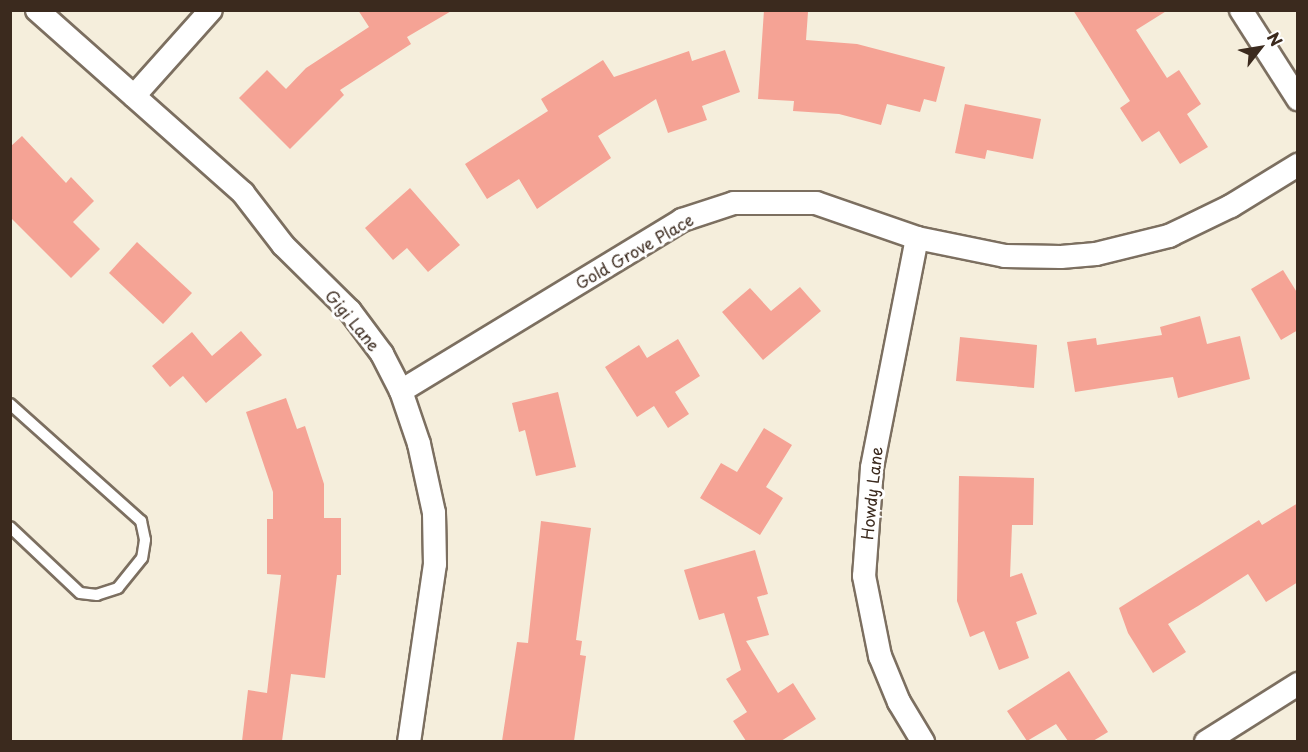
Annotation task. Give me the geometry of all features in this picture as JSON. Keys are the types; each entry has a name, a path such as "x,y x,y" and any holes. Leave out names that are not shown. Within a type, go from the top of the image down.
{"street":[{"name":"Gigi Lane","path":"37,10 243,194 283,245 350,311 382,354 401,391 419,444 434,513 435,564 409,741"},
{"path":"134,96 211,10"},
{"path":"1241,10 1298,99"},
{"name":"Gold Grove Place","path":"401,391 682,220 705,211 763,201 816,203 917,238 1014,256 1096,254 1138,245 1207,219 1298,165"},
{"name":"Howdy Lane","path":"917,238 872,468 864,576 880,656 899,702 923,741"},
{"path":"1206,741 1298,684"}],"lane":[{"path":"10,404 141,521 145,540 142,558 118,588 97,595 80,593 10,527"}],"building":[{"path":"358,10 453,10 407,37 411,44 340,90 344,95 290,149 239,98 267,70 286,89 306,68 369,27"},
{"path":"764,10 808,12 806,40 857,44 945,67 936,102 924,99 920,112 887,104 881,125 839,114 793,111 794,101 758,99"},
{"path":"1073,10 1168,10 1136,30 1167,78 1179,70 1201,104 1187,114 1208,147 1180,164 1159,131 1142,142 1120,108 1130,101"},
{"path":"725,50 740,92 702,106 707,120 668,133 656,99 598,136 611,158 537,209 519,179 487,199 465,164 548,111 541,99 603,60 614,77 689,51 692,61"},
{"path":"965,104 1041,119 1033,159 987,150 985,159 955,153"},
{"path":"22,136 66,183 71,177 94,201 73,222 100,249 71,278 10,217 10,147"},
{"path":"410,188 460,245 428,272 407,248 393,260 365,228"},
{"path":"137,242 192,293 163,324 109,273"},
{"path":"1283,270 1298,294 1298,330 1281,340 1251,289"},
{"path":"800,287 821,311 763,360 722,312 750,288 771,311"},
{"path":"1200,316 1207,344 1240,336 1250,379 1178,398 1173,377 1075,392 1067,342 1096,338 1097,345 1162,335 1160,327"},
{"path":"241,331 262,355 206,403 183,376 170,387 152,366 192,332 212,356"},
{"path":"960,337 1037,345 1034,388 956,381"},
{"path":"678,339 700,376 675,392 689,414 668,428 654,406 637,417 605,367 639,345 647,358"},
{"path":"558,392 576,467 536,476 525,430 519,432 512,403"},
{"path":"286,398 297,429 305,426 324,484 324,518 341,518 341,575 337,575 325,678 291,674 282,741 242,741 248,690 267,693 281,575 267,574 267,519 273,519 273,492 246,412"},
{"path":"764,428 792,445 766,487 783,498 760,535 700,498 721,463 737,472"},
{"path":"959,476 1034,478 1033,525 1012,525 1010,577 1022,573 1037,614 1016,622 1029,658 999,670 984,631 970,637 957,601"},
{"path":"1298,503 1298,582 1266,602 1248,574 1168,624 1186,652 1153,673 1128,633 1119,608 1259,520 1262,525"},
{"path":"541,521 591,528 576,640 582,641 580,655 586,656 574,741 502,741 517,642 528,643"},
{"path":"755,550 768,594 757,597 769,635 746,641 778,693 793,683 816,719 781,741 746,741 733,721 747,712 726,679 741,670 724,613 699,620 684,570"},
{"path":"1069,671 1108,732 1093,741 1068,741 1056,724 1027,741 1007,711"}]}
